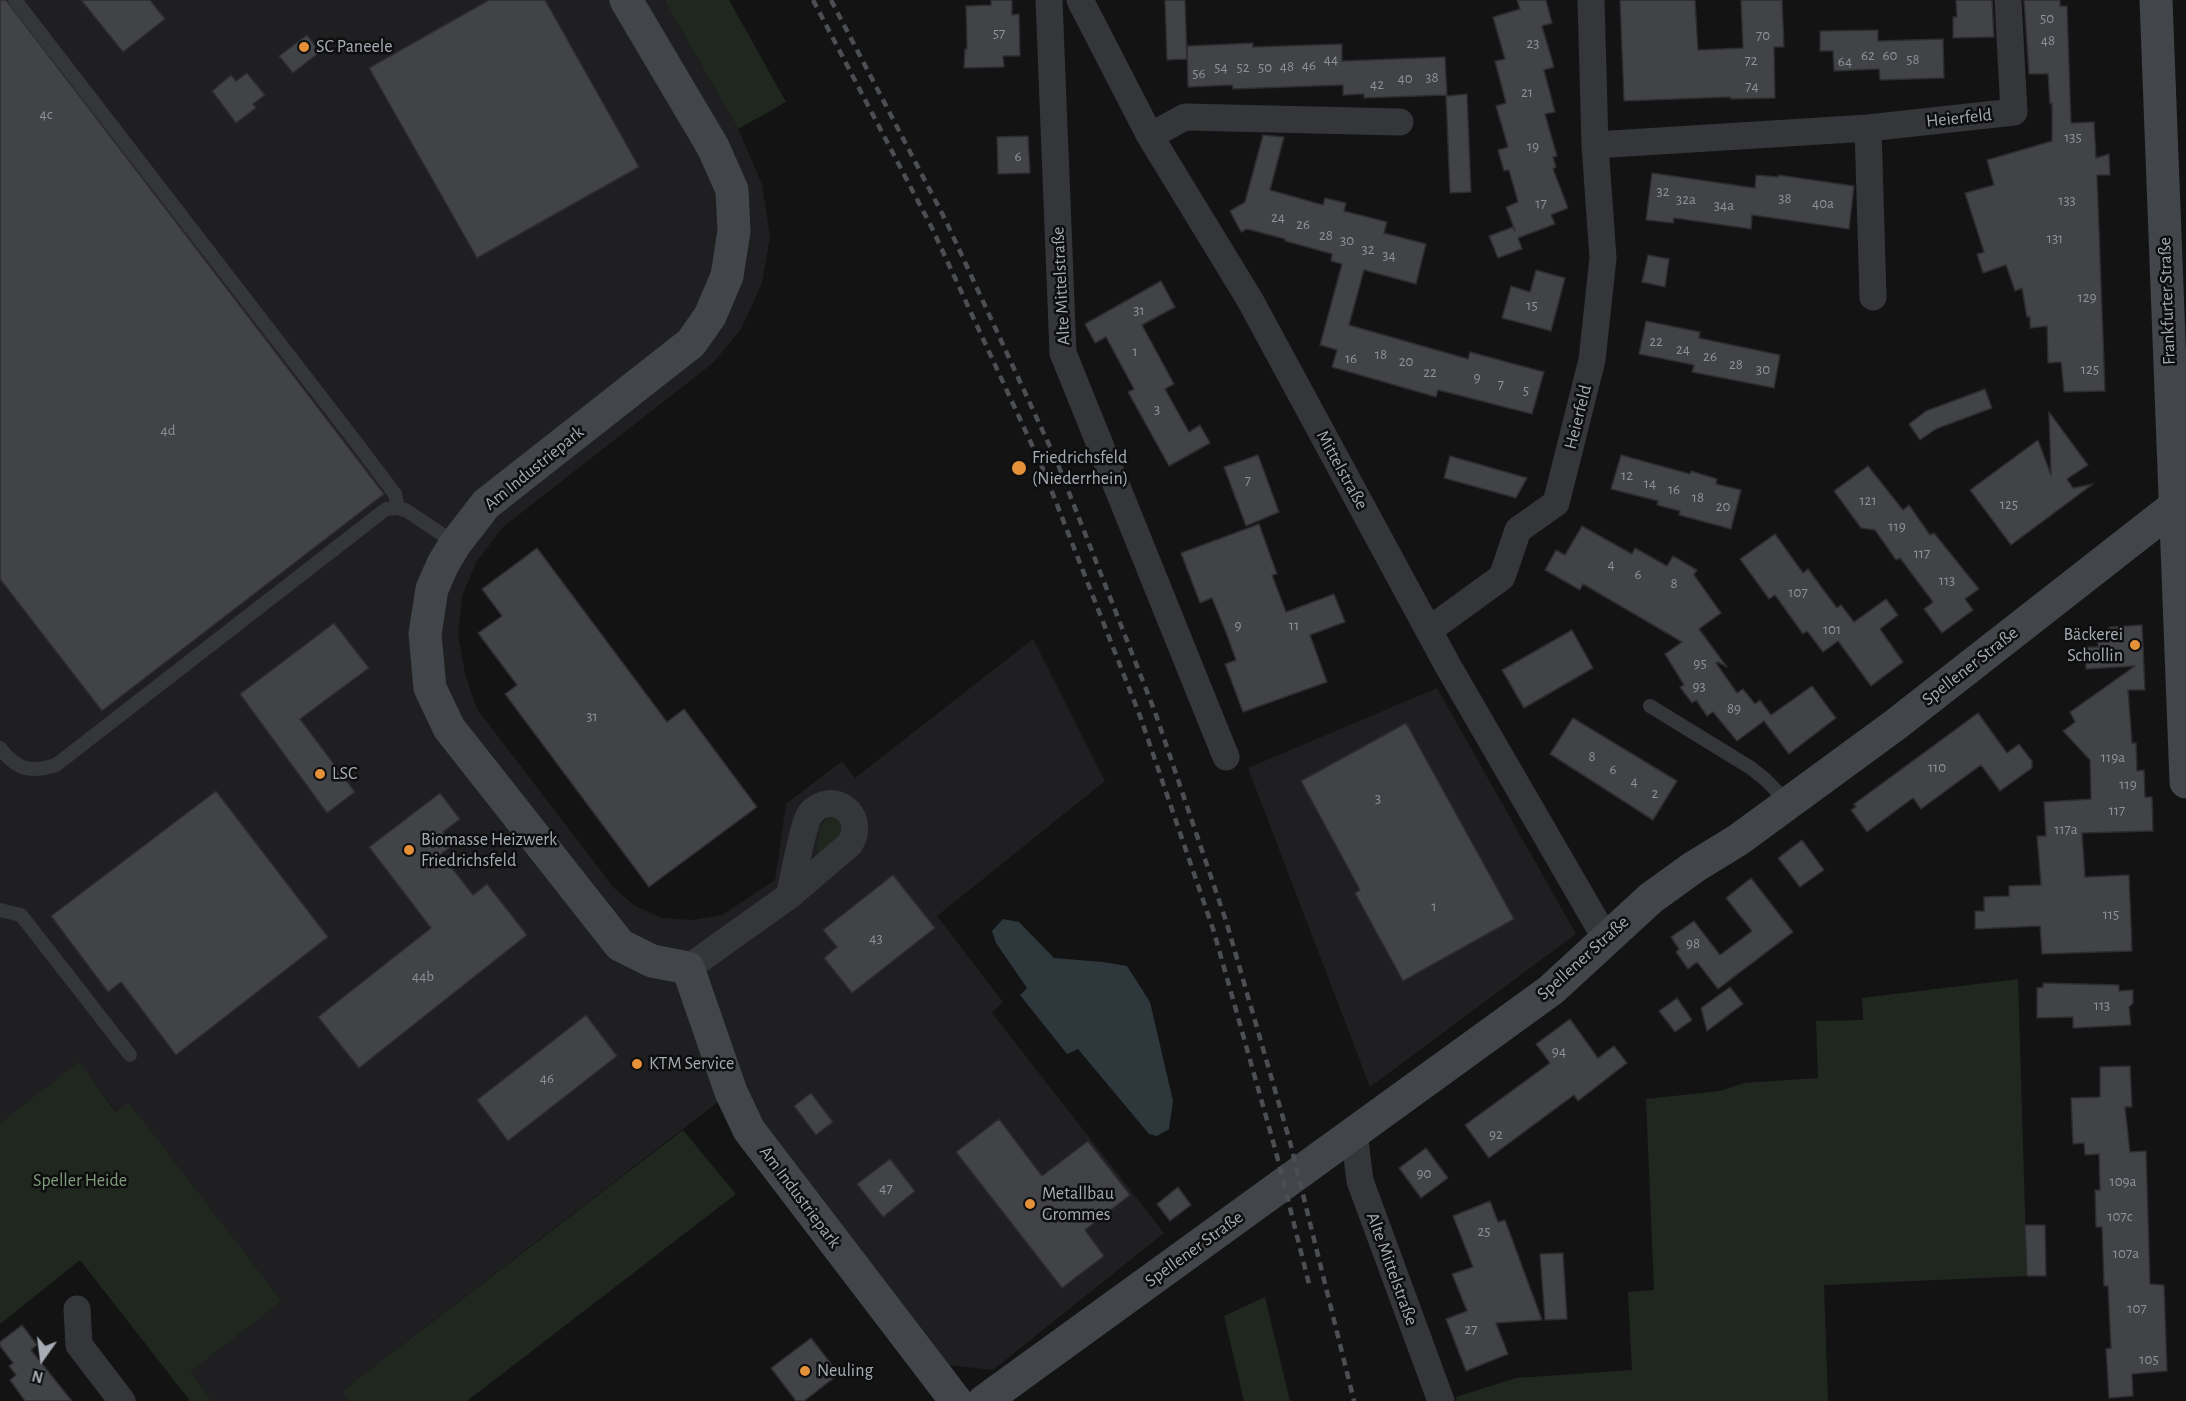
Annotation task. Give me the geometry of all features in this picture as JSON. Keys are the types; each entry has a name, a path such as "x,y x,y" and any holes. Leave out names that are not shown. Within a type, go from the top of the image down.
{"street":[{"name":"Am Industriepark","path":"626,0 713,147 732,190 734,231 727,276 710,316 691,343 486,504 455,544 442,564 432,589 425,634 430,687 449,728 620,945 652,961 688,968 731,1092 749,1130 956,1401"},
{"name":"Alte Mittelstraße","path":"1048,0 1063,353 1226,757"},
{"name":"Mittelstraße","path":"1080,0 1150,136 1250,300 1448,666 1606,939"},
{"name":"Heierfeld","path":"1429,630 1502,577 1518,530 1556,503 1592,360 1603,258 1594,145 1591,0"},
{"name":"Heierfeld","path":"1594,145 1868,128 2014,112 2008,0"},
{"name":"Frankfurter Straße","path":"2156,0 2180,502 2186,782"},
{"path":"1150,136 1185,117 1400,122"},
{"path":"1868,128 1873,297"},
{"name":"Spellener Straße","path":"984,1401 1551,990 1633,913 1672,882 1738,840 1895,725 2180,502"},
{"path":"688,968 789,896"},
{"name":"Alte Mittelstraße","path":"1354,1133 1360,1181 1441,1401"},
{"path":"77,1308 79,1345 122,1401"}],"lane":[{"path":"15,0 355,441 394,494 398,507"},
{"path":"0,748 18,765 30,770 41,770 56,765 386,509 398,507 407,511 455,544"},
{"path":"1650,706 1751,768 1767,780 1788,803"},
{"path":"0,910 21,915 130,1055"}],"shaded area":[{"path":"0,0 664,0 738,129 762,184 770,237 762,283 741,329 713,363 503,527 477,561 462,596 458,634 465,674 477,709 614,888 634,905 661,918 692,920 722,915 775,880 786,804 842,761 855,778 1033,639 1105,781 937,916 1003,1002 992,1013 1164,1233 993,1370 948,1365 731,1092 342,1391 350,1401 212,1401 189,1372 282,1301 129,1104 117,1112 79,1063 0,1123"},
{"path":"1437,688 1576,934 1370,1087 1248,768"},
{"path":"1003,919 1019,922 1054,958 1127,966 1150,1002 1173,1101 1169,1129 1157,1136 1149,1134 1078,1049 1067,1054 1020,995 1027,988 996,943 992,931"}],"green space":[{"path":"664,0 729,0 786,102 738,129"},
{"path":"828,818 840,820 845,833 821,854 817,848 820,827"},
{"path":"2018,979 2027,1276 1824,1285 1828,1401 1457,1401 1456,1397 1516,1378 1632,1370 1628,1292 1654,1290 1646,1099 1720,1091 1744,1083 1818,1078 1816,1021 1863,1020 1862,998"},
{"name":"Speller Heide","path":"79,1062 116,1112 129,1103 282,1301 190,1372 212,1401 190,1401 80,1260 0,1324 0,1123"},
{"path":"683,1130 736,1194 467,1401 350,1401 342,1391"},
{"path":"1265,1297 1290,1401 1244,1401 1224,1316"}],"building":[{"path":"0,0 6,0 384,494 102,711 0,579"},
{"path":"81,0 150,0 165,19 123,52"},
{"path":"489,0 545,0 639,167 477,258 369,68"},
{"path":"991,0 1012,0 1012,15 1019,14 1020,56 1003,56 1004,67 964,68 965,49 967,49 966,6 991,5"},
{"path":"1165,0 1185,0 1187,59 1167,60"},
{"path":"1517,0 1546,0 1552,23 1542,26 1554,67 1544,70 1555,112 1545,114 1557,156 1553,157 1556,167 1553,169 1568,208 1551,215 1555,224 1518,238 1522,249 1498,258 1489,236 1513,227 1515,231 1506,207 1518,202 1509,170 1504,171 1498,150 1508,147 1496,106 1506,103 1495,61 1505,59 1493,17 1520,9"},
{"path":"1620,0 1695,0 1698,50 1743,48 1741,0 1782,0 1784,47 1774,47 1775,98 1730,99 1730,97 1624,101"},
{"path":"1956,0 1992,0 1994,37 1953,38 1953,17 1957,17"},
{"path":"2024,0 2060,0 2060,6 2067,6 2071,123 2094,122 2096,158 2109,154 2110,175 2097,175 2105,391 2064,392 2061,362 2048,363 2047,326 2030,328 2030,317 2027,317 2022,288 2015,291 2006,265 1983,273 1977,254 1984,252 1965,193 1994,185 1987,160 2052,141 2052,103 2050,104 2048,74 2029,74"},
{"path":"1878,30 1878,41 1943,39 1944,78 1880,80 1879,69 1834,71 1833,51 1820,51 1820,31"},
{"name":"SC Paneele","path":"307,35 320,52 293,73 279,56"},
{"path":"1253,43 1253,47 1342,44 1342,61 1445,57 1447,95 1364,98 1364,94 1343,95 1343,85 1233,89 1232,85 1188,87 1187,46"},
{"path":"247,73 265,95 253,104 256,108 236,123 212,91 231,75 236,81"},
{"path":"1467,94 1471,192 1450,193 1446,96"},
{"path":"1263,135 1284,137 1270,190 1323,205 1325,198 1346,203 1344,211 1387,222 1384,233 1426,244 1416,284 1364,270 1349,325 1468,359 1470,352 1544,372 1532,414 1438,390 1436,397 1332,367 1337,350 1320,345 1342,264 1331,261 1332,254 1285,241 1285,239 1247,229 1241,232 1230,211 1245,202"},
{"path":"1028,136 1030,173 998,174 997,137"},
{"path":"1652,173 1755,188 1756,175 1778,177 1778,175 1854,186 1849,229 1752,215 1751,229 1674,218 1673,223 1646,220"},
{"path":"1648,255 1669,259 1665,287 1642,282"},
{"path":"1536,270 1565,278 1551,331 1502,318 1511,286 1530,292"},
{"path":"1161,281 1175,307 1142,325 1174,384 1165,389 1189,432 1200,425 1210,443 1169,466 1128,392 1134,389 1106,337 1095,343 1085,324"},
{"path":"1646,321 1700,332 1699,338 1780,355 1774,388 1692,372 1694,365 1639,354"},
{"path":"1985,389 1992,408 1936,429 1920,440 1909,424 1926,411"},
{"path":"2049,412 2088,465 2067,479 2073,488 2093,484 2011,545 1970,490 2038,440 2051,475"},
{"path":"1258,455 1279,512 1246,526 1224,467"},
{"path":"1621,455 1690,474 1691,471 1717,479 1716,484 1741,490 1731,529 1679,515 1680,511 1657,505 1658,501 1611,489"},
{"path":"1450,456 1527,478 1516,498 1444,478"},
{"path":"1868,466 1903,510 1909,505 1930,535 1934,533 1979,589 1965,599 1973,610 1942,633 1924,609 1933,602 1900,558 1896,560 1875,530 1861,528 1834,491"},
{"path":"1259,524 1277,574 1272,575 1286,612 1334,594 1345,622 1310,635 1327,682 1243,712 1225,664 1236,660 1227,635 1212,598 1200,603 1181,553"},
{"path":"1582,526 1632,554 1635,548 1667,566 1673,556 1697,570 1694,575 1721,613 1699,629 1727,667 1716,663 1737,693 1743,689 1755,704 1760,700 1771,715 1812,686 1836,718 1789,754 1764,721 1737,741 1713,712 1707,716 1696,700 1692,703 1680,687 1684,685 1665,654 1682,642 1583,584 1580,590 1545,570 1556,550 1565,555"},
{"path":"1775,534 1803,573 1808,569 1837,608 1841,605 1854,622 1886,599 1898,615 1880,629 1903,662 1871,686 1838,641 1823,652 1807,631 1803,634 1775,595 1769,599 1740,559"},
{"path":"537,548 667,722 684,709 757,807 649,887 505,694 517,685 478,633 502,616 482,589"},
{"path":"334,623 369,668 300,719 355,792 327,813 240,694"},
{"path":"2142,625 2145,690 2128,690 2132,743 2136,743 2137,771 2144,770 2145,797 2152,797 2153,831 2082,833 2085,877 2129,875 2132,951 2042,954 2040,926 1975,929 1975,911 1984,911 1984,897 2009,896 2009,886 2041,885 2037,836 2046,836 2044,802 2091,799 2090,760 2063,731 2075,722 2070,712 2135,666 2086,669 2085,647 2098,647 2098,635 2110,627"},
{"path":"1572,630 1593,668 1524,708 1502,670"},
{"path":"1978,713 2007,753 2019,744 2032,761 2032,768 2000,791 1981,765 1921,809 1913,798 1867,832 1851,810 1856,807 1854,804"},
{"path":"1573,718 1677,781 1653,820 1550,754"},
{"path":"1406,723 1514,919 1403,981 1355,893 1360,890 1301,781"},
{"path":"216,791 328,937 176,1055 121,982 108,992 51,916"},
{"path":"440,793 460,819 443,832 453,845 441,854 473,895 487,884 527,935 359,1068 318,1017 431,928 369,847"},
{"path":"1802,840 1824,870 1800,887 1778,858"},
{"path":"893,875 935,928 852,993 824,958 837,947 823,930"},
{"path":"1751,878 1793,932 1718,989 1697,962 1688,969 1676,952 1679,949 1671,937 1694,921 1720,955 1752,931 1726,898"},
{"path":"2043,983 2119,985 2119,991 2133,990 2133,1003 2129,1007 2131,1025 2073,1028 2073,1017 2037,1018 2037,988 2043,987"},
{"path":"1730,987 1743,1004 1707,1031 1701,1008"},
{"path":"1677,998 1692,1020 1675,1032 1659,1011"},
{"path":"586,1015 617,1056 508,1141 477,1100"},
{"path":"1570,1019 1598,1058 1614,1046 1627,1063 1578,1101 1574,1095 1489,1158 1465,1125 1550,1063 1536,1044"},
{"path":"2130,1066 2132,1107 2125,1107 2130,1152 2146,1151 2150,1284 2164,1285 2167,1371 2132,1374 2133,1396 2109,1398 2106,1349 2111,1348 2108,1286 2104,1286 2102,1227 2096,1227 2095,1190 2100,1190 2099,1154 2085,1155 2084,1143 2073,1144 2071,1098 2100,1097 2100,1067"},
{"path":"811,1093 833,1122 816,1135 794,1106"},
{"name":"Metallbau Grommes","path":"999,1119 1042,1176 1088,1141 1130,1195 1085,1230 1104,1256 1062,1288 956,1152"},
{"path":"1426,1148 1448,1178 1421,1198 1399,1168"},
{"path":"890,1159 915,1191 883,1217 857,1184"},
{"path":"1178,1187 1191,1205 1170,1221 1157,1204"},
{"path":"1490,1201 1498,1222 1505,1220 1542,1320 1496,1323 1508,1354 1466,1371 1446,1319 1467,1311 1452,1274 1473,1267 1453,1216"},
{"path":"2025,1225 2045,1225 2046,1276 2027,1276"},
{"path":"1563,1253 1567,1319 1545,1320 1540,1254"},
{"path":"22,1325 37,1345 31,1350 72,1401 25,1401 10,1380 16,1375 9,1366 13,1363 0,1346 0,1342"},
{"name":"Neuling","path":"811,1338 839,1374 804,1401 796,1401 771,1368"}],"railway":[{"path":"813,0 932,228 1043,469 1140,716 1214,932 1276,1152 1310,1288"},
{"path":"831,0 946,221 1057,462 1155,712 1227,924 1290,1142 1354,1401"}],"place":[{"name":"SC Paneele","path":"304,47"},
{"name":"Friedrichsfeld (Niederrhein)","path":"1019,468"},
{"name":"Bäckerei Schollin","path":"2135,645"},
{"name":"LSC","path":"320,774"},
{"name":"Biomasse Heizwerk Friedrichsfeld","path":"409,850"},
{"name":"KTM Service","path":"637,1064"},
{"name":"Metallbau Grommes","path":"1030,1204"},
{"name":"Neuling","path":"805,1371"}]}
